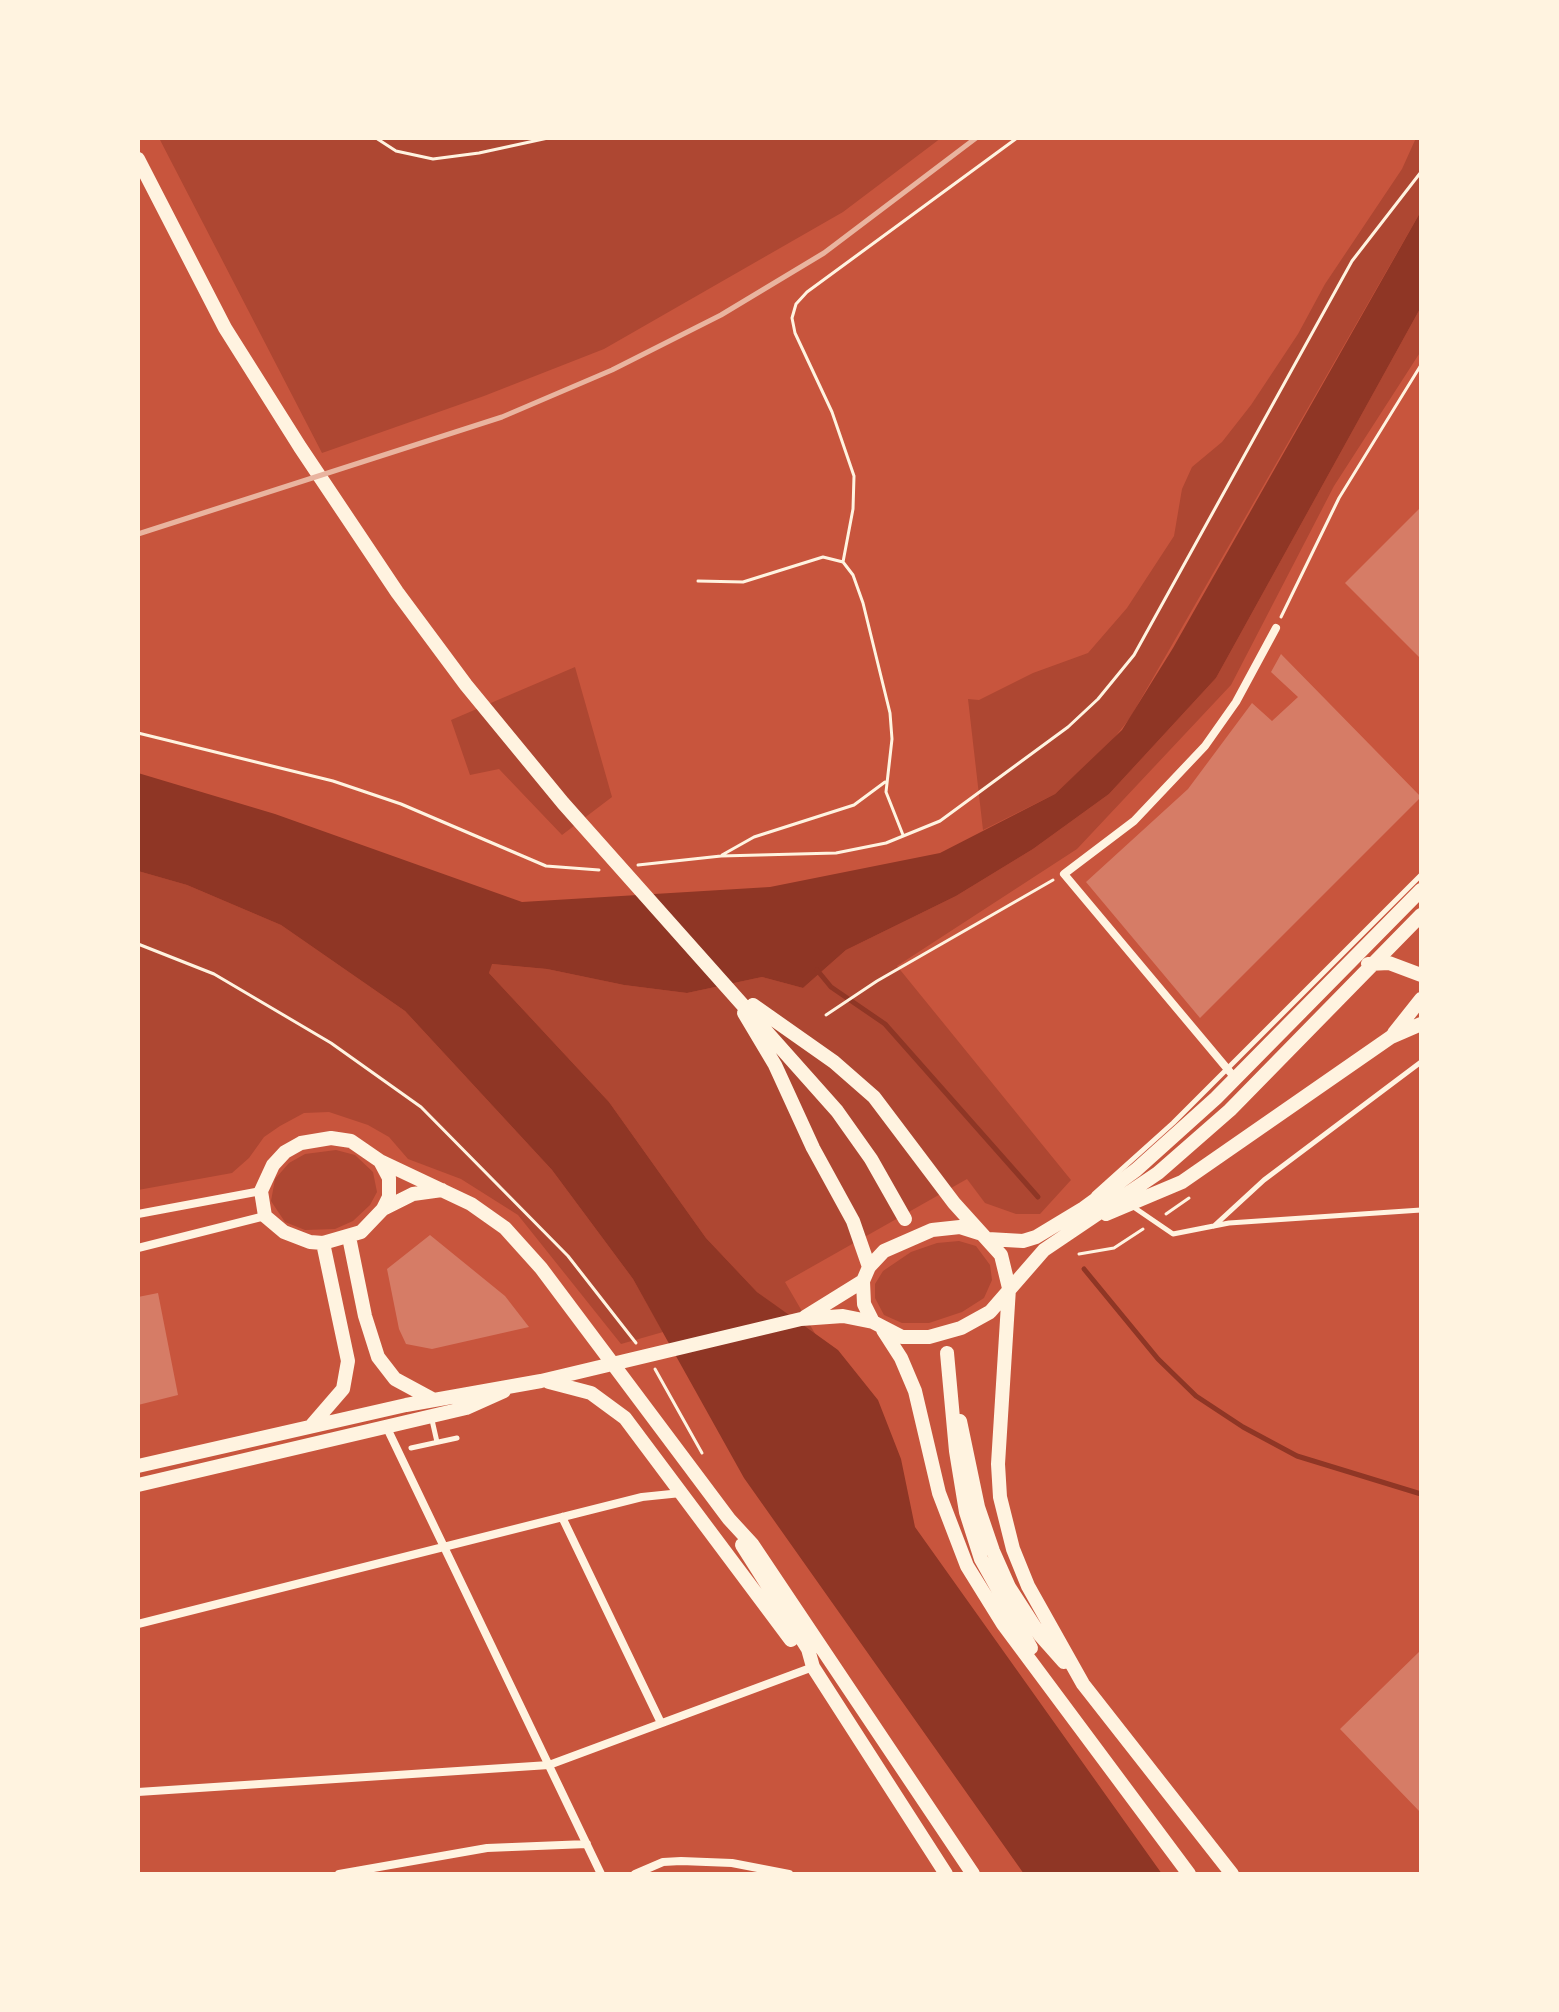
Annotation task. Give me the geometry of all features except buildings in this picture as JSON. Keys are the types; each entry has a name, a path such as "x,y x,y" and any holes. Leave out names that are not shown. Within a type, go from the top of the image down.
{"main road":[{"path":"138,159 225,328 328,490 466,685 563,803 788,1052 856,1135 905,1219"},
{"path":"138,1485 386,1426 399,1416 431,1407 454,1395 541,1381 801,1319 843,1316 902,1337 945,1334 990,1312 1044,1250 1165,1145 1232,1074 1287,1028 1421,890"},
{"path":"801,1319 866,1274 897,1243 932,1230 960,1227 983,1236 1023,1241 1088,1214 1188,1148 1421,915"},
{"path":"1287,1028 1301,1020 1356,970 1372,963 1389,963 1421,975"},
{"path":"730,989 802,1039 874,1097 983,1236 996,1246 1007,1270 998,1436 1005,1523 1028,1586 1083,1684"},
{"path":"730,989 775,1065 819,1159 853,1221 866,1274 864,1304 901,1358 915,1391 939,1493 967,1566 1003,1624 1067,1706 1189,1874"},
{"path":"1391,1037 1421,999"},
{"path":"1088,1214 1130,1205 1182,1182 1391,1037 1421,1024"},
{"path":"442,1190 413,1194 383,1209 370,1224 349,1237 323,1243 284,1232 265,1216 261,1191 273,1165 285,1152 315,1139 351,1141 380,1161 442,1190 494,1219 533,1258 643,1400 729,1519 808,1649 813,1667"},
{"path":"380,1161 390,1187 383,1209"},
{"path":"349,1237 365,1316 378,1357 395,1379 431,1407"},
{"path":"311,1426 343,1389 348,1361 323,1243"},
{"path":"947,1353 958,1467 966,1512 981,1559 1002,1600 1067,1706"},
{"path":"541,1381 591,1393 625,1418 813,1667 946,1874"},
{"path":"951,1385 978,1507 1009,1587 1040,1635 1083,1684 1232,1874"},
{"path":"138,1466 311,1426 431,1407 466,1408 515,1386"},
{"path":"729,1519 752,1544 973,1874"}],"street":[{"path":"1232,1074 1064,874 1134,821 1188,766 1236,702 1276,628"},
{"path":"138,1214 261,1191"},
{"path":"138,1248 265,1216"},
{"path":"386,1426 442,1549 601,1874"},
{"path":"138,1624 642,1497 684,1493"},
{"path":"562,1517 661,1723"},
{"path":"138,1792 549,1765 813,1667"},
{"path":"339,1874 487,1848 587,1844"},
{"path":"635,1874 663,1862 681,1861 789,1874"}],"lane":[{"path":"1232,1074 1421,875"},
{"path":"1213,1226 1264,1180 1421,1062"},
{"path":"1130,1205 1173,1234 1213,1226 1421,1210"},
{"path":"431,1407 437,1442"},
{"path":"411,1448 457,1438"}],"path":[{"path":"376,138 396,151 433,159 548,138"},
{"path":"843,562 853,509 854,476 832,412 795,333 793,310 807,292 1017,138"},
{"path":"624,867 721,856 836,853 864,849 903,836 953,813 1068,727 1098,699 1134,655 1352,261 1421,172"},
{"path":"1276,628 1339,498 1421,365"},
{"path":"698,581 743,582 823,557 843,562 853,575 863,603 890,713 892,739 885,782 903,836"},
{"path":"138,733 283,767 372,794 546,866 608,869"},
{"path":"721,856 754,837 854,805 885,782"},
{"path":"826,1015 869,986 1064,874"}],"shaded area":[{"path":"159,138 941,138 843,212 604,349 484,396 322,453"},
{"path":"1416,138 1421,138 1421,211 1130,718 1111,742 1055,794 983,830 968,699 979,700 1033,673 1088,653 1127,608 1174,536 1182,489 1192,467 1222,442 1251,405 1298,334 1325,284 1402,169"},
{"path":"1421,211 1421,307 1216,678 1109,794 1033,849 956,896 846,950 803,988 762,977 687,993 624,985 547,969 492,964 489,973 609,1102 706,1238 757,1292 838,1350 878,1400 901,1459 915,1527 1162,1874 1024,1874 744,1478 633,1279 552,1170 405,1011 281,925 187,885 138,871 138,773 275,814 522,902 770,887 940,853 1055,794 1122,730 1173,648"},
{"path":"1421,307 1421,351 1334,486 1231,685 1077,849 897,966 1071,1180 1040,1214 1016,1214 985,1203 967,1179 785,1282 817,1337 757,1292 706,1238 609,1102 489,973 491,964 547,969 624,985 687,993 762,977 803,988 846,950 956,896 1033,849 1109,794 1216,678"},
{"path":"575,667 612,797 562,835 499,769 470,775 451,720"},
{"path":"138,871 187,885 281,925 405,1011 552,1170 633,1279 663,1332 621,1344 518,1215 461,1179 408,1159 389,1137 368,1125 329,1112 304,1113 280,1126 264,1137 249,1158 232,1173 138,1190"},
{"path":"336,1150 355,1155 373,1172 377,1192 370,1205 353,1221 335,1229 305,1230 285,1222 271,1201 275,1179 289,1163 305,1154"},
{"path":"959,1241 976,1246 990,1265 992,1280 984,1298 962,1312 929,1323 902,1323 884,1315 875,1298 875,1284 883,1271 911,1252 937,1243"}],"waterway":[{"path":"817,970 831,987 885,1024 1038,1197"},
{"path":"1084,1269 1158,1359 1196,1396 1243,1427 1297,1456 1421,1494"}],"railway":[{"path":"138,534 502,417 612,370 721,315 824,253 976,138"}]}
